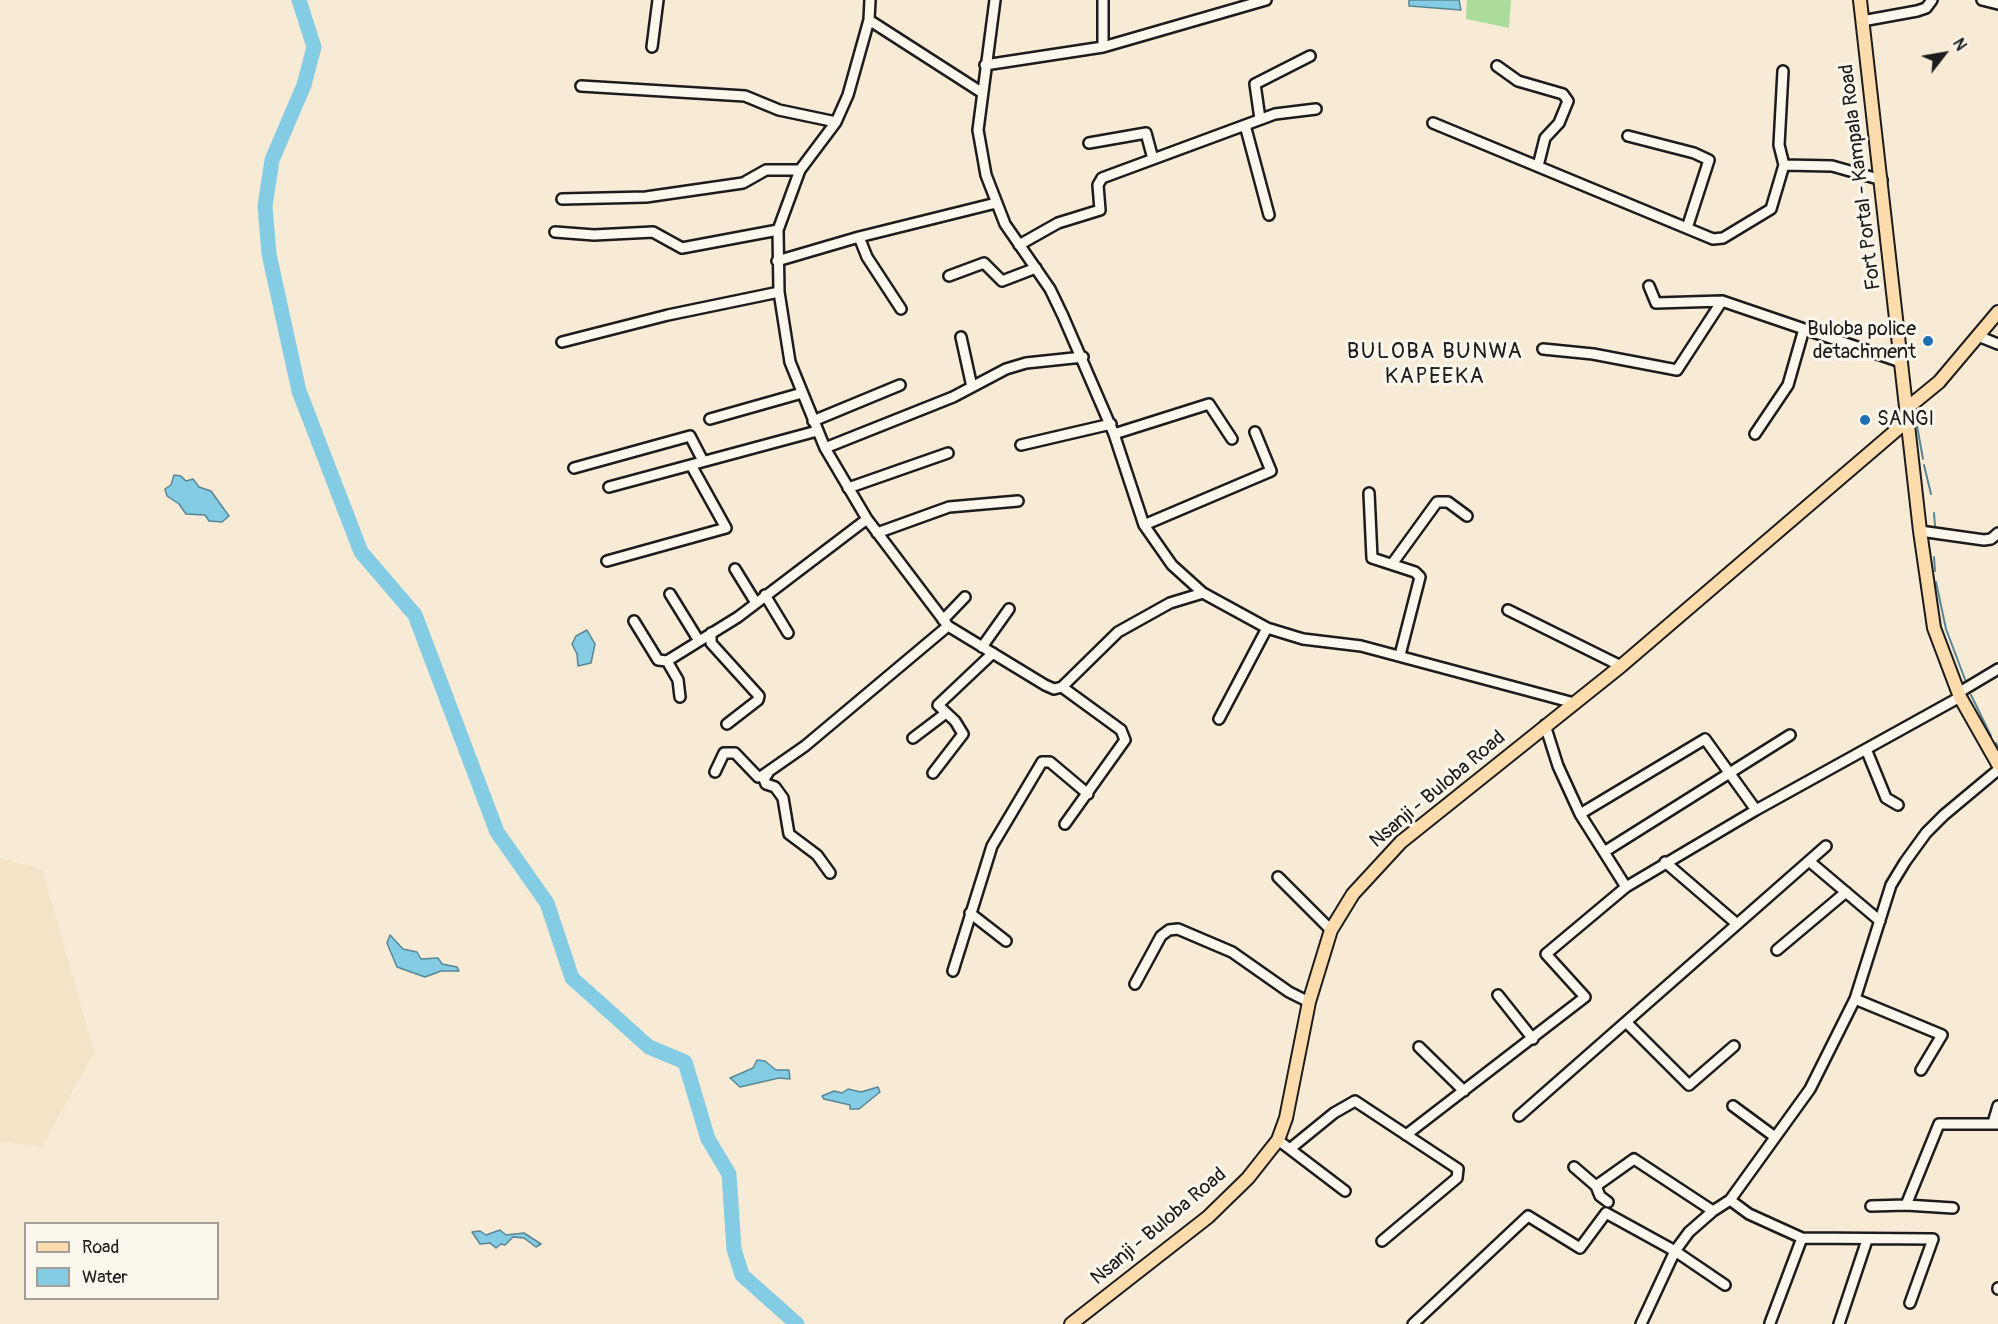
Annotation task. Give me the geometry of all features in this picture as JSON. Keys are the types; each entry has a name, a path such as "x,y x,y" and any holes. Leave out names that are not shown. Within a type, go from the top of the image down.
{"main road":[{"name":"Fort Portal - Kampala Road","path":"1860,0 1920,531 1934,628 1959,695 1998,764"},
{"name":"Nsanji - Buloba Road","path":"1071,1324 1208,1217 1248,1178 1278,1140 1286,1118 1309,1002 1331,930 1353,894 1401,842 1621,666 1907,415 1939,382 1998,312"}],"street":[{"path":"651,47 658,0"},
{"path":"870,0 869,20 856,71 836,122 800,170 778,231 779,292 790,362 825,448 867,519 945,623 1045,685 1054,688 1062,687 1118,632 1170,603 1203,593"},
{"path":"995,0 981,92 978,130 979,146 996,203 1019,245 1050,289 1083,357 1111,424 1144,525 1172,565 1203,593 1268,628 1304,639 1361,646 1400,655 1574,703"},
{"path":"1103,0 1103,48"},
{"path":"985,65 1103,48 1244,3 1266,0"},
{"path":"1862,21 1917,11 1926,8 1932,0"},
{"path":"1982,0 1998,4"},
{"path":"869,20 981,92"},
{"path":"1260,119 1255,84 1310,56"},
{"path":"1497,66 1518,81 1566,97 1566,110 1560,123 1545,138 1538,166"},
{"path":"1433,123 1718,239 1767,212 1775,203 1784,165 1779,145 1783,71"},
{"path":"581,86 745,96 779,110 836,122"},
{"path":"1019,245 1058,223 1100,210 1098,185 1102,178 1275,114 1316,109"},
{"path":"1245,125 1269,215"},
{"path":"1089,143 1146,133 1153,159"},
{"path":"1628,136 1694,153 1709,160 1687,228"},
{"path":"1784,165 1832,166 1881,180"},
{"path":"562,199 646,197 743,183 766,170 800,170"},
{"path":"777,261 859,237 996,203"},
{"path":"555,232 594,235 653,232 682,248 778,231"},
{"path":"859,237 867,257 901,309"},
{"path":"949,276 984,263 1002,281 1036,268"},
{"path":"1649,286 1656,303 1722,301 1901,363"},
{"path":"562,342 668,315 779,292"},
{"path":"1543,349 1593,354 1677,370 1722,301"},
{"path":"1755,434 1788,385 1804,329"},
{"path":"1978,336 1998,344"},
{"path":"961,337 972,387"},
{"path":"825,448 953,397 1006,369 1026,363 1083,357"},
{"path":"813,421 900,385"},
{"path":"710,419 802,393"},
{"path":"1114,434 1209,404 1232,439"},
{"path":"1021,445 1111,424"},
{"path":"609,487 817,431"},
{"path":"1144,525 1271,471 1256,432"},
{"path":"574,468 690,436 704,461"},
{"path":"848,488 948,453"},
{"path":"607,561 726,528 691,465"},
{"path":"1370,493 1372,558 1415,572 1421,581 1400,655"},
{"path":"877,532 949,507 1018,501"},
{"path":"1392,564 1437,502 1448,502 1467,516"},
{"path":"634,621 658,660 667,661 756,603 867,519"},
{"path":"1920,531 1984,540 1991,539 1998,533"},
{"path":"735,569 756,603"},
{"path":"670,594 699,641"},
{"path":"765,596 788,633"},
{"path":"714,772 724,753 735,753 758,777 768,773 805,746 945,623 965,597"},
{"path":"982,647 1009,609"},
{"path":"1508,610 1621,666"},
{"path":"1219,720 1268,628"},
{"path":"711,633 711,643 759,696 759,700 727,724"},
{"path":"933,773 963,734 938,705 993,653"},
{"path":"667,661 678,680 680,697"},
{"path":"1406,1135 1585,997 1546,954 1626,887 1665,862 1959,695 1998,669"},
{"path":"1062,687 1124,734 1125,740 1065,824"},
{"path":"913,738 946,713"},
{"path":"1545,725 1558,766 1580,814 1626,887"},
{"path":"1604,852 1790,735"},
{"path":"1580,814 1705,740 1756,810"},
{"path":"1866,749 1886,798 1898,805"},
{"path":"953,971 992,846 1042,762 1055,765 1088,794"},
{"path":"1641,1324 1675,1251 1689,1233 1713,1211 1730,1200 1809,1089 1855,999 1891,885 1926,833 1998,770"},
{"path":"768,773 764,779 766,784 775,787 783,798 789,834 817,855 830,873"},
{"path":"1519,1116 1826,846"},
{"path":"1809,861 1880,921"},
{"path":"1665,862 1737,924"},
{"path":"1278,877 1331,930"},
{"path":"1777,950 1846,892"},
{"path":"970,913 1006,940"},
{"path":"1135,984 1161,936 1169,930 1178,929 1232,952 1289,992 1309,1002"},
{"path":"1498,995 1533,1039"},
{"path":"1855,999 1942,1035 1921,1070"},
{"path":"1626,1022 1689,1085 1734,1046"},
{"path":"1419,1047 1464,1091"},
{"path":"1291,1148 1353,1101 1358,1102 1458,1169 1459,1176 1382,1240"},
{"path":"1732,1106 1775,1137"},
{"path":"1906,1204 1939,1124 1996,1124 1998,1106"},
{"path":"1278,1140 1345,1191"},
{"path":"1596,1186 1634,1159 1713,1211"},
{"path":"1574,1167 1596,1186 1600,1196 1608,1202"},
{"path":"1730,1200 1749,1214 1802,1238 1933,1239 1910,1303"},
{"path":"1871,1206 1906,1204 1953,1208"},
{"path":"1413,1324 1528,1216 1580,1248 1606,1213 1675,1251 1725,1285"},
{"path":"1770,1323 1802,1238"},
{"path":"1839,1324 1867,1240"}],"shaded area":[{"path":"0,858 42,869 94,1052 42,1147 0,1141"}],"green space":[{"path":"1467,0 1511,0 1509,28 1466,19"}],"water":[{"path":"1409,0 1459,0 1461,10 1409,6"},
{"path":"174,475 181,476 186,481 193,479 199,487 211,491 229,516 222,522 209,521 205,515 186,514 179,504 167,496 165,489 171,485"},
{"path":"587,630 595,644 591,663 578,666 577,654 572,644 576,636"},
{"path":"390,935 403,949 417,952 421,959 438,958 442,964 457,967 459,971 441,971 425,977 397,967 387,943"},
{"path":"757,1060 765,1061 776,1070 789,1070 790,1079 779,1078 740,1087 730,1078 753,1068"},
{"path":"878,1087 880,1092 859,1109 850,1109 850,1105 824,1099 822,1096 834,1091 842,1093 848,1089 861,1092"},
{"path":"500,1230 506,1235 524,1233 541,1244 536,1247 524,1238 513,1237 505,1245 501,1244 496,1248 490,1243 480,1244 472,1232 480,1231 486,1235"}],"waterway":[{"path":"299,0 314,47 304,85 272,160 265,206 269,254 299,391 361,552 415,615 497,832 547,903 572,978 649,1047 685,1062 708,1139 729,1174 734,1249 742,1275 797,1324"},
{"path":"1919,417 1922,411"},
{"path":"1916,420 1923,459"},
{"path":"1924,465 1931,494"},
{"path":"1934,513 1935,526"},
{"path":"1934,557 1935,571"},
{"path":"1936,582 1946,629 1966,682"},
{"path":"1971,695 1991,736"},
{"path":"1996,743 1998,747"}],"place":[{"name":"Buloba police detachment","path":"1928,341"},
{"name":"SANGI","path":"1865,420"}],"district":[{"name":"BULOBA BUNWA KAPEEKA","path":"1435,364"}]}
